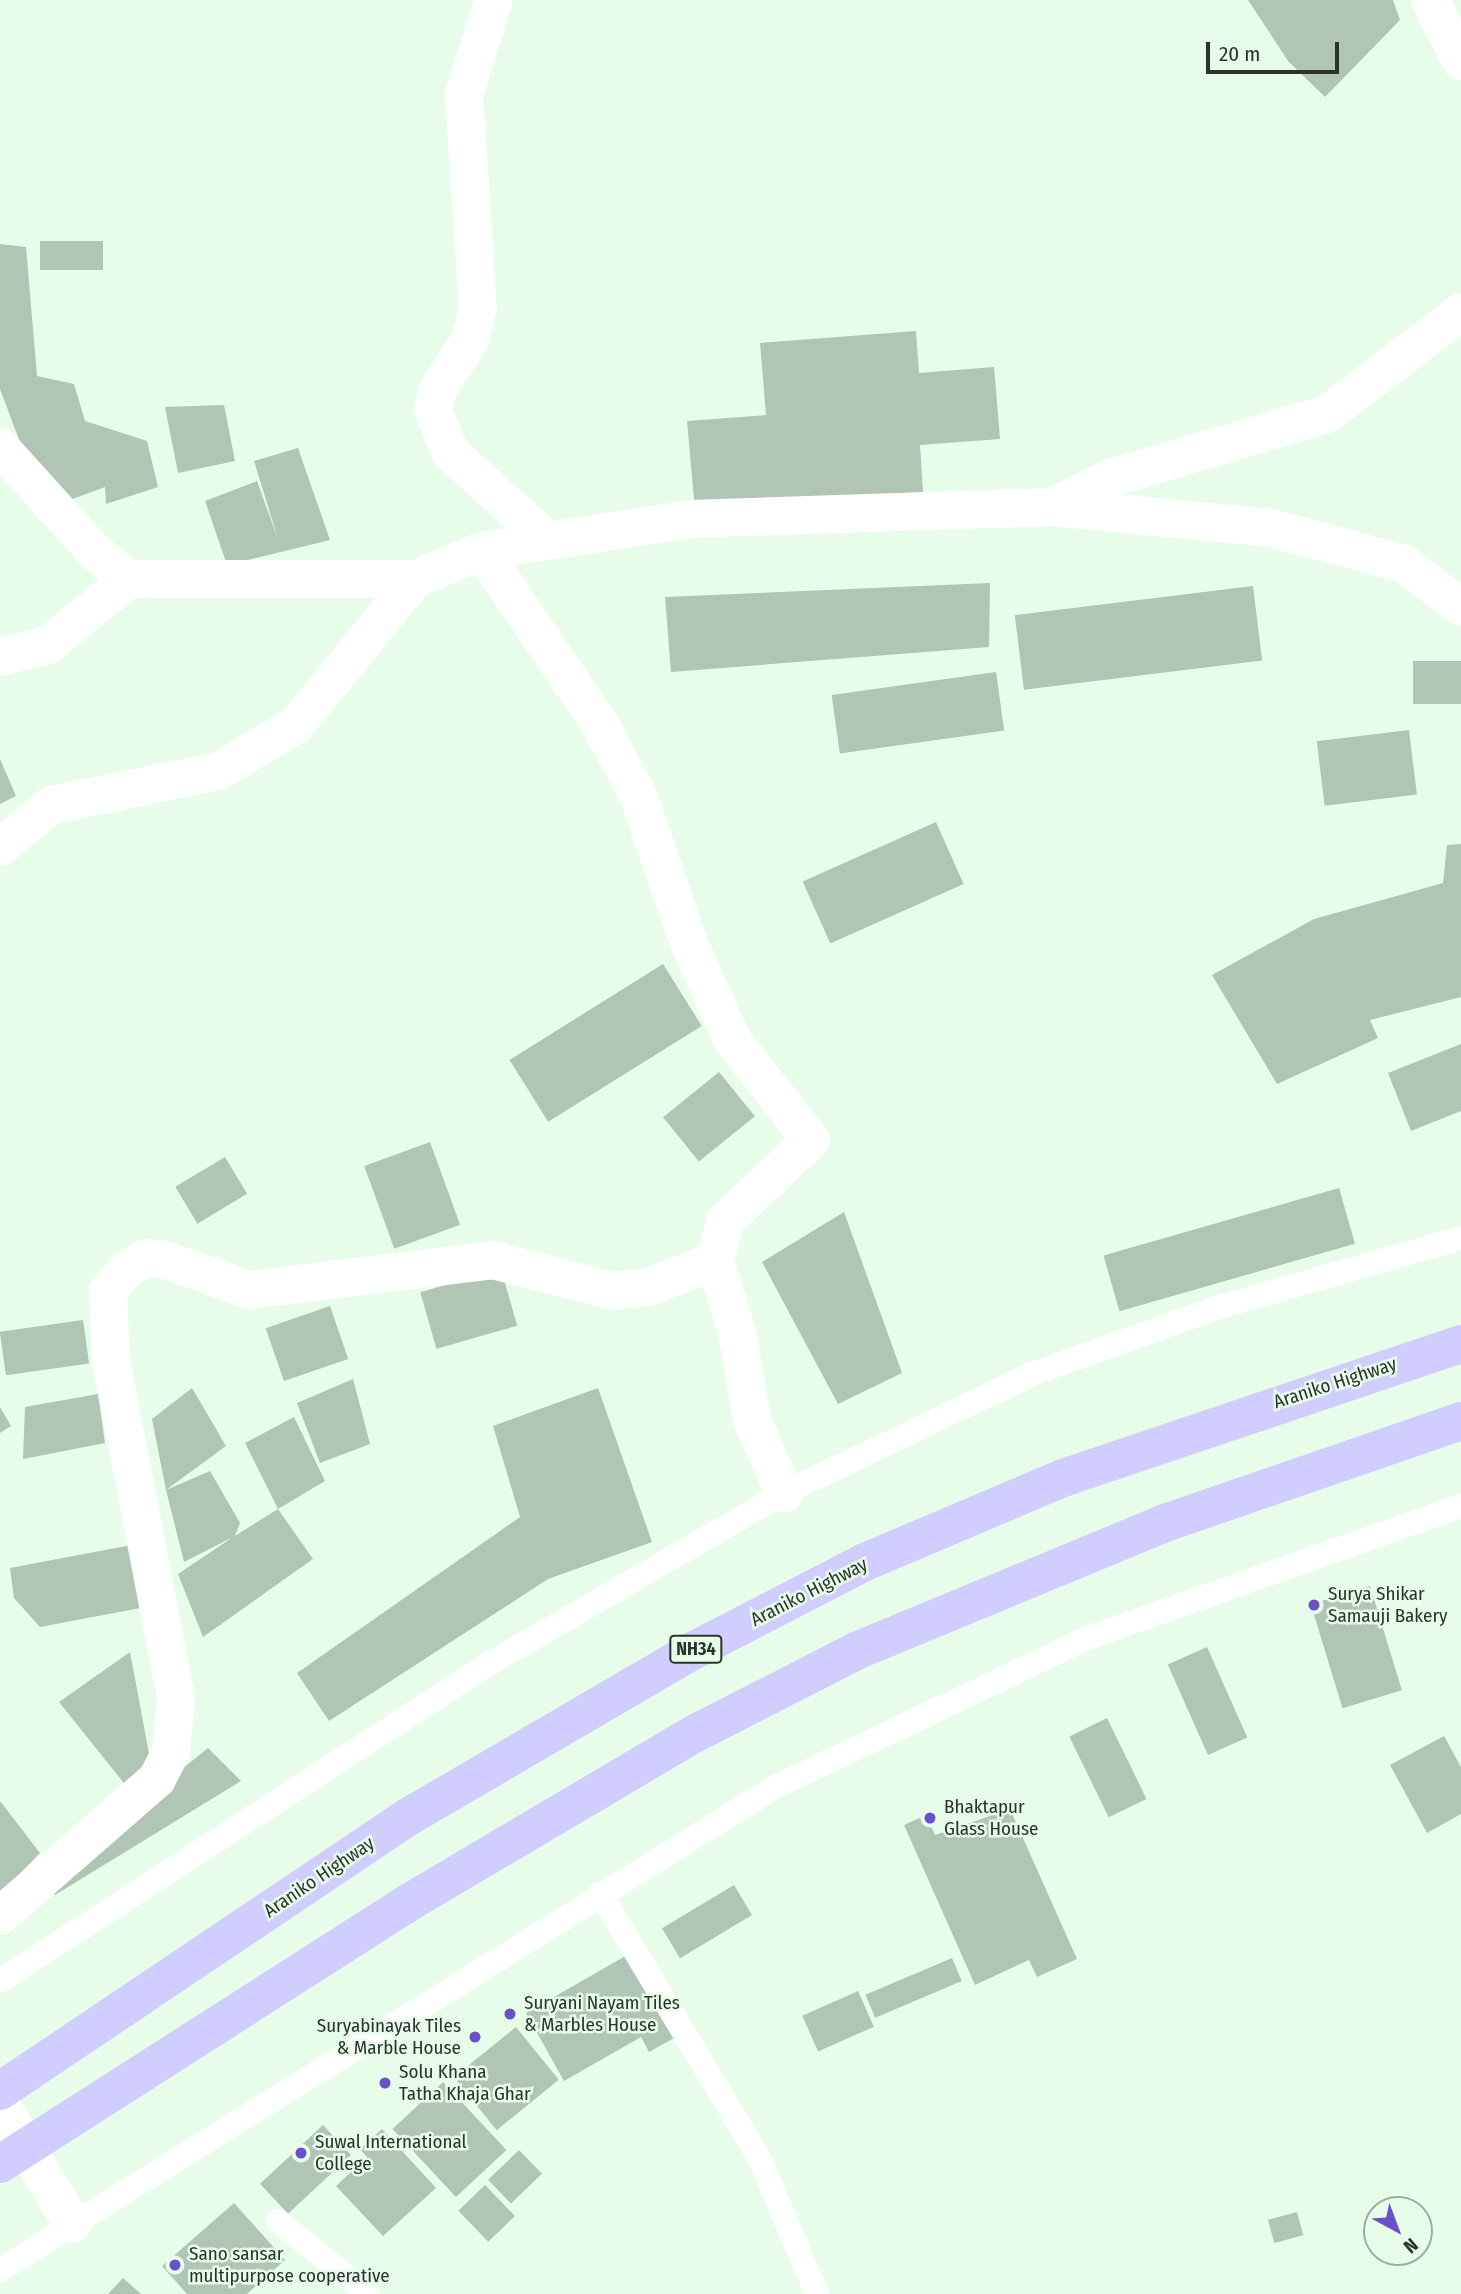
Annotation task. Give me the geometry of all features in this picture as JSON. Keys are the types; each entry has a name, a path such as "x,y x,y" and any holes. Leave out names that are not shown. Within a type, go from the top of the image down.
{"highway":[{"name":"Araniko Highway","path":"0,2091 408,1817 682,1656 853,1569 1063,1478 1461,1344"},
{"path":"13,2155 408,1903 696,1733 856,1651 1168,1522 1461,1421"}],"street":[{"path":"494,0 464,94 478,308 470,340 438,389 433,410 450,452 548,541"},
{"path":"1430,0 1461,61"},
{"path":"1053,507 1111,478 1327,414 1461,312"},
{"path":"0,447 94,551 129,579 415,579 482,551 690,519 1053,507 1271,528 1404,564 1461,607"},
{"path":"482,551 599,723 638,795 689,943 732,1040 811,1140 725,1221 715,1261 737,1332 752,1420 784,1493"},
{"path":"0,657 48,645 129,579"},
{"path":"0,847 51,805 219,771 296,725 415,579"},
{"path":"0,1916 157,1779 171,1752 176,1698 111,1361 108,1291 125,1270 145,1258 166,1260 250,1290 493,1260 611,1291 648,1287 715,1261"},
{"path":"0,2104 13,2155 72,2224"}],"lane":[{"path":"0,1982 487,1665 784,1493 1032,1374 1219,1307 1461,1238"},
{"path":"0,2270 600,1893 775,1787 905,1720 1087,1638 1461,1506"},
{"path":"600,1893 759,2158 817,2294"},
{"path":"278,2221 368,2294"}],"building":[{"path":"1248,0 1393,0 1400,20 1325,97 1288,61"},
{"path":"40,241 103,241 103,270 40,270"},
{"path":"0,244 26,247 37,376 74,384 85,421 147,441 158,487 106,504 105,487 59,504 35,482 0,389"},
{"path":"916,331 919,373 994,367 1000,439 920,445 923,492 695,510 687,421 766,415 760,343"},
{"path":"224,405 235,461 178,473 165,407"},
{"path":"298,448 330,540 227,565 205,501 257,481 278,539 254,461"},
{"path":"990,583 989,647 671,672 665,597"},
{"path":"1253,586 1262,660 1024,690 1015,615"},
{"path":"1413,661 1461,661 1461,704 1413,704"},
{"path":"996,672 1004,730 840,754 832,695"},
{"path":"1409,730 1417,795 1325,806 1317,741"},
{"path":"0,759 16,796 0,804"},
{"path":"936,822 964,884 830,944 803,881"},
{"path":"1461,844 1461,997 1370,1020 1378,1038 1277,1084 1212,975 1314,919 1443,883 1447,845"},
{"path":"663,964 702,1026 548,1122 510,1060"},
{"path":"1461,1044 1461,1111 1411,1131 1388,1073"},
{"path":"719,1072 755,1116 699,1162 663,1117"},
{"path":"430,1142 460,1225 394,1249 364,1166"},
{"path":"225,1157 247,1194 197,1224 175,1187"},
{"path":"1339,1188 1355,1244 1119,1311 1103,1256"},
{"path":"844,1212 902,1373 838,1404 762,1262"},
{"path":"501,1269 517,1326 437,1349 420,1292"},
{"path":"330,1306 348,1359 284,1381 266,1328"},
{"path":"83,1320 89,1364 6,1375 0,1332"},
{"path":"353,1379 370,1444 320,1463 297,1403"},
{"path":"192,1388 226,1446 166,1490 152,1419"},
{"path":"598,1388 652,1542 548,1579 329,1721 297,1673 520,1517 493,1426"},
{"path":"98,1394 105,1443 23,1459 25,1407"},
{"path":"0,1407 11,1426 0,1433"},
{"path":"294,1417 325,1481 278,1509 245,1443"},
{"path":"210,1471 240,1523 235,1536 278,1509 313,1559 203,1637 178,1574 233,1537 184,1562 166,1490"},
{"path":"142,1543 151,1606 40,1627 14,1598 10,1568"},
{"path":"1370,1586 1402,1690 1343,1708 1311,1604"},
{"path":"1207,1647 1247,1737 1208,1755 1168,1664"},
{"path":"130,1652 153,1775 131,1792 59,1702"},
{"path":"1107,1718 1146,1799 1109,1817 1069,1736"},
{"path":"1444,1736 1461,1767 1461,1814 1427,1833 1390,1765"},
{"path":"208,1748 241,1781 55,1895 45,1880"},
{"path":"0,1801 40,1853 0,1894"},
{"path":"1010,1809 1077,1959 1037,1977 1029,1960 975,1985 904,1825 926,1815 935,1835"},
{"path":"734,1885 752,1915 680,1958 662,1928"},
{"path":"629,1954 676,2037 649,2052 641,2037 564,2081 526,2013"},
{"path":"952,1958 962,1981 875,2018 865,1995"},
{"path":"858,1991 874,2027 818,2051 802,2016"},
{"path":"516,2027 559,2080 497,2130 454,2077"},
{"path":"443,2082 506,2150 456,2197 393,2129"},
{"path":"323,2125 351,2155 288,2214 260,2184"},
{"path":"382,2129 436,2188 383,2236 336,2186 367,2157 360,2149"},
{"path":"519,2150 542,2174 511,2204 488,2180"},
{"path":"485,2185 515,2216 488,2242 458,2211"},
{"path":"234,2203 285,2260 247,2294 187,2294 162,2266"},
{"path":"1297,2212 1303,2235 1274,2243 1268,2220"},
{"path":"123,2278 141,2294 108,2294"}],"place":[{"name":"Surya Shikar Samauji Bakery","path":"1314,1605"},
{"name":"Bhaktapur Glass House","path":"930,1818"},
{"name":"Suryani Nayam Tiles & Marbles House","path":"510,2014"},
{"name":"Suryabinayak Tiles & Marble House","path":"475,2037"},
{"name":"Solu Khana Tatha Khaja Ghar","path":"385,2083"},
{"name":"Suwal International College","path":"301,2153"},
{"name":"Sano sansar multipurpose cooperative","path":"175,2265"}]}
